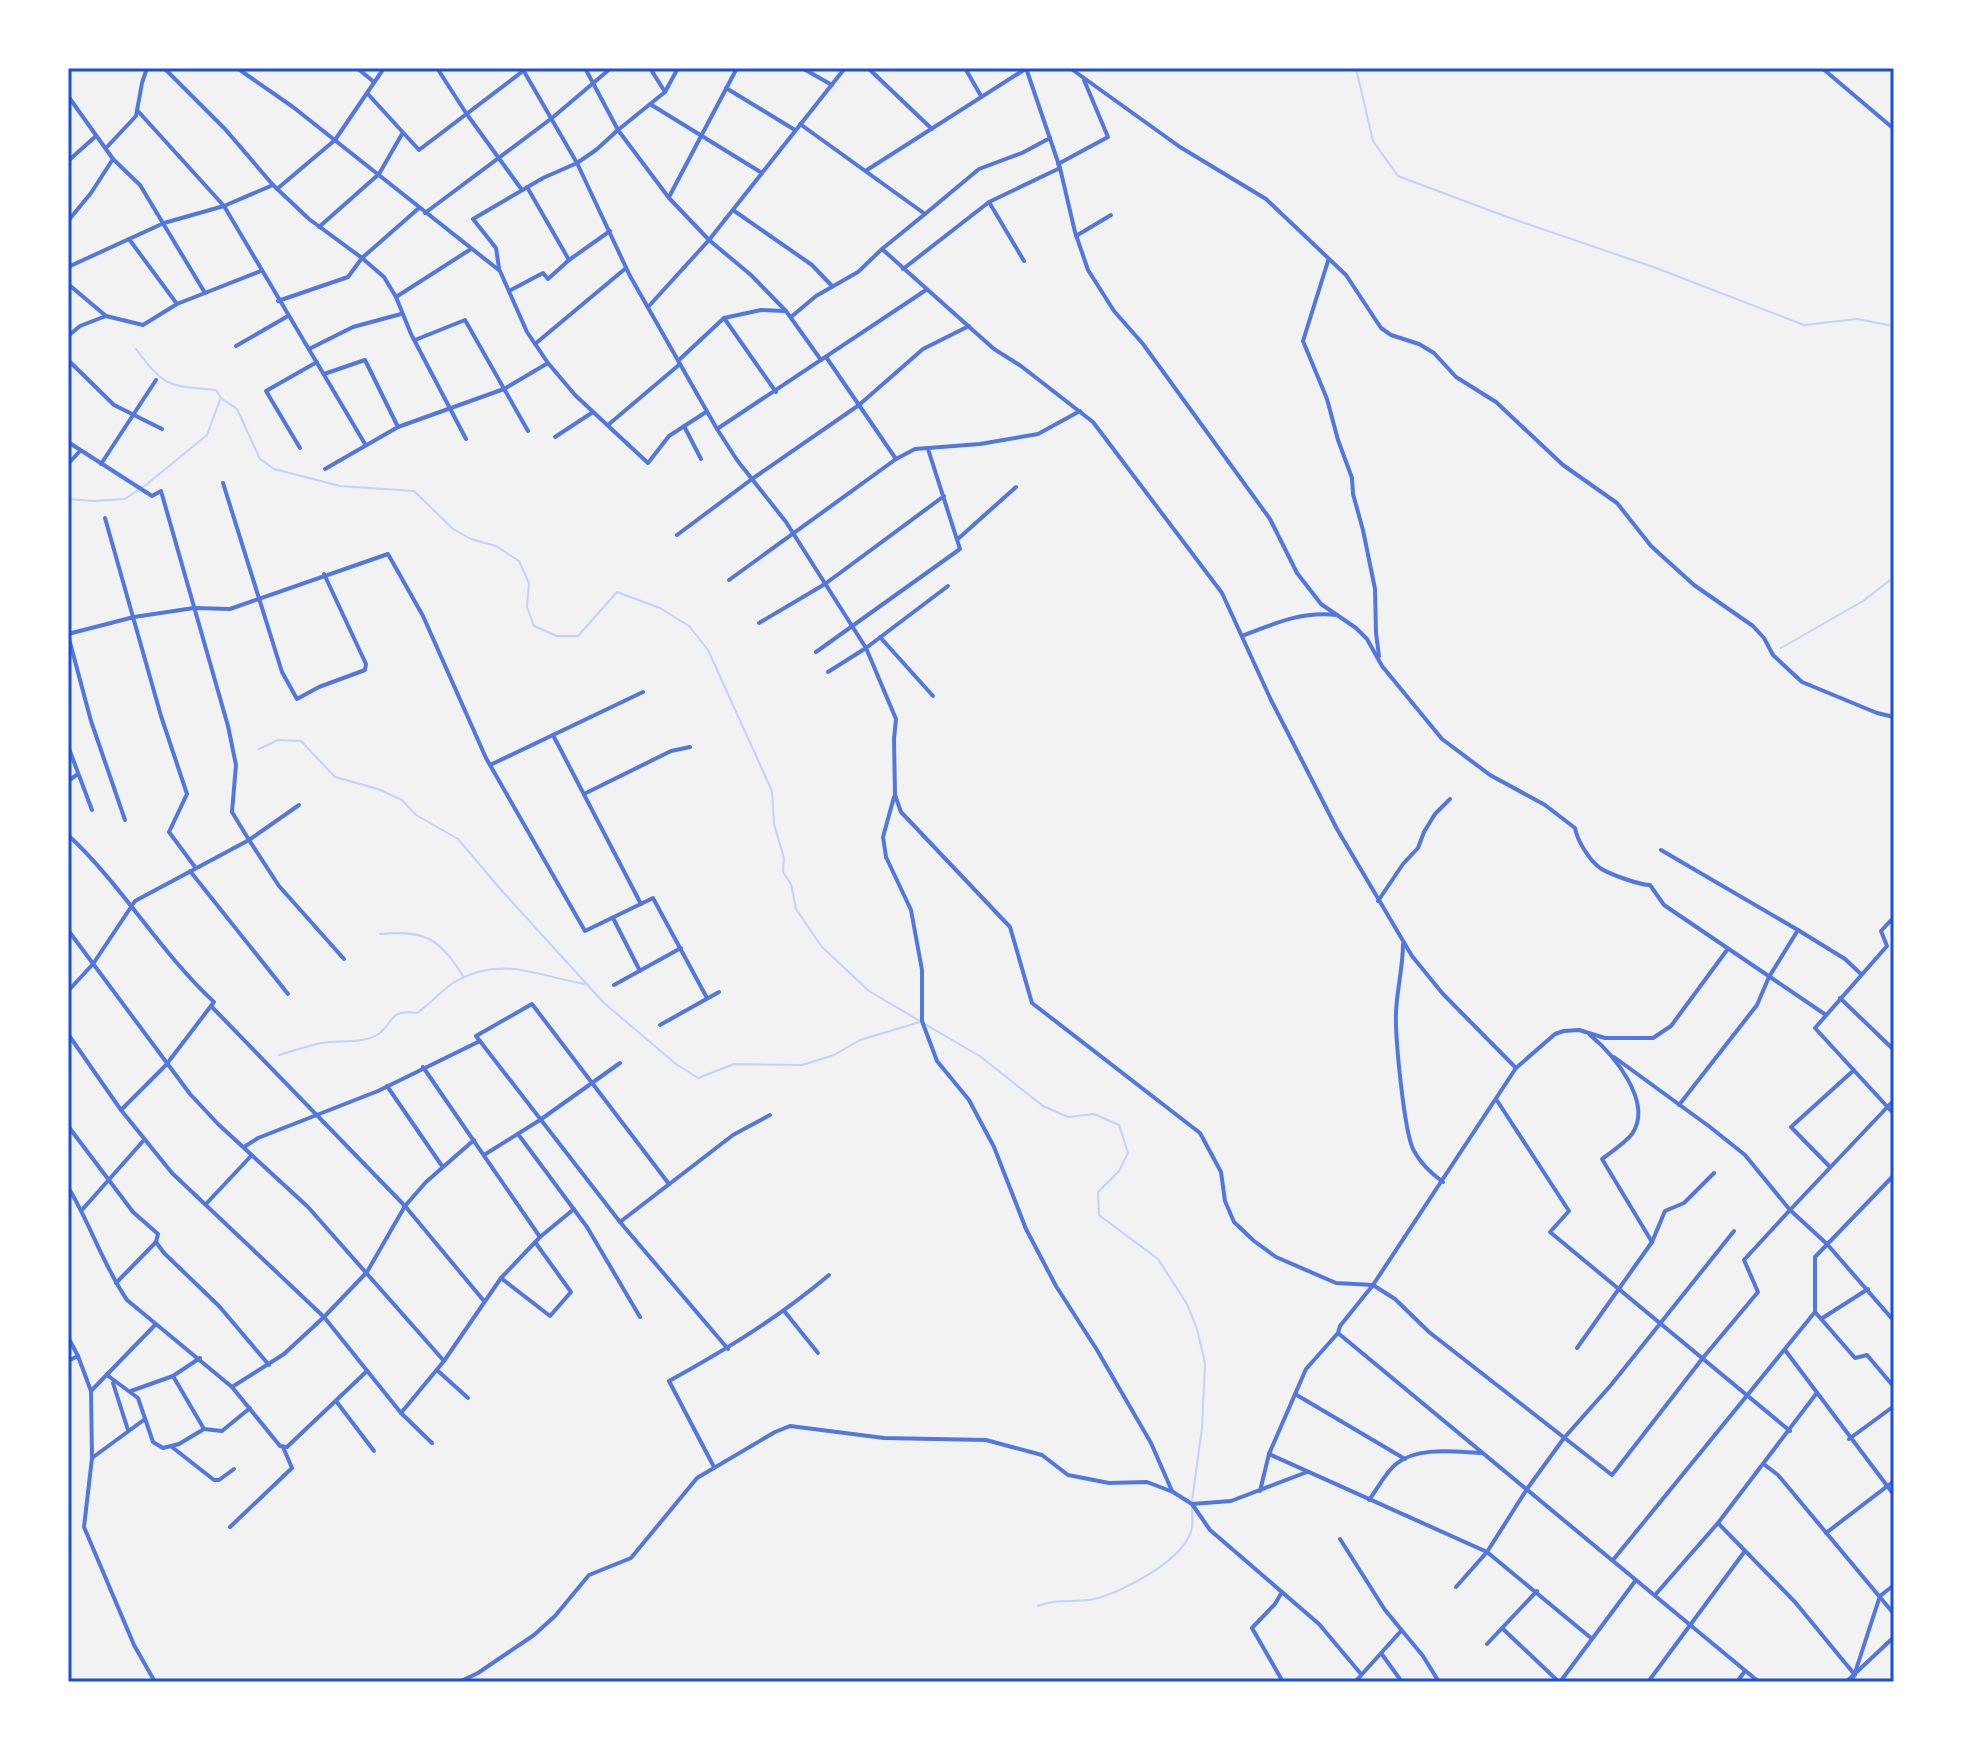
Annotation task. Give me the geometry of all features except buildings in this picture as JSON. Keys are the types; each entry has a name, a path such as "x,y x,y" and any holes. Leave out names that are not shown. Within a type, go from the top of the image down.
{"street":[{"path":"106,148 130,124 137,110 147,68"},
{"path":"164,68 243,147 275,187 319,227 384,277 466,439"},
{"path":"237,68 293,107 500,271"},
{"path":"357,68 374,82"},
{"path":"68,267 164,223 275,187 335,140 384,68"},
{"path":"437,68 497,158 525,189 569,260"},
{"path":"585,68 618,130 669,198 709,240 751,275 786,311 859,405 896,459"},
{"path":"425,213 552,118 611,68"},
{"path":"650,68 665,92"},
{"path":"678,68 665,92 596,150 473,219 496,248 500,271 509,291 548,363 593,412 648,463 669,436 706,412"},
{"path":"669,198 737,68"},
{"path":"802,68 832,85"},
{"path":"649,306 709,240 845,68"},
{"path":"868,68 932,129"},
{"path":"965,68 981,96"},
{"path":"867,170 1026,68 1059,166 1076,236 1088,270 1114,311 1143,344 1270,519 1297,573 1321,604 1367,639 1382,666 1442,739 1490,775 1545,805 1575,828 1576,836 1599,867 1639,885 1650,885 1664,905 1826,1015"},
{"path":"1070,68 1180,147 1266,199 1358,291 1381,328 1426,348 1459,380 1496,402 1563,465 1617,503 1651,546 1694,585 1753,626 1773,655 1802,682 1894,717"},
{"path":"1822,68 1894,129"},
{"path":"367,93 419,150 524,69 577,163 626,268 706,412 786,522 866,648 896,719 895,795 883,837 886,857 911,910 922,970 922,1021 937,1061 969,1100 994,1147 1026,1229 1056,1286 1151,1443 1173,1492"},
{"path":"903,269 989,202 1108,137 1084,79"},
{"path":"726,88 796,130"},
{"path":"68,96 113,159 140,185 205,293"},
{"path":"650,104 762,173"},
{"path":"137,110 224,206 366,444"},
{"path":"800,124 925,214"},
{"path":"319,227 379,174 402,134"},
{"path":"68,161 97,135"},
{"path":"791,317 832,286 858,272 979,169 1022,153 1050,138"},
{"path":"68,221 113,159"},
{"path":"989,202 1024,261"},
{"path":"278,301 348,277 362,258 419,208"},
{"path":"733,210 812,265 832,286"},
{"path":"1076,236 1111,215"},
{"path":"509,291 543,273 548,279 610,231"},
{"path":"129,239 177,304"},
{"path":"396,297 471,249"},
{"path":"882,249 994,349 1093,422 1222,593 1271,700 1337,829 1403,942 1425,975 1516,1068"},
{"path":"1328,260 1303,341 1327,399 1352,478 1375,589 1376,633 1382,666"},
{"path":"535,344 626,268"},
{"path":"68,284 106,316 143,325 177,304 261,271"},
{"path":"717,429 926,290"},
{"path":"608,425 680,362 724,318 761,310 786,311"},
{"path":"310,348 353,327 401,314"},
{"path":"68,336 80,326 106,316"},
{"path":"236,346 288,316"},
{"path":"724,318 776,392"},
{"path":"415,340 465,320 528,431"},
{"path":"677,535 859,405 923,349 969,326"},
{"path":"68,360 114,405 162,429"},
{"path":"324,374 365,360 398,427"},
{"path":"300,448 266,391 317,362"},
{"path":"325,469 398,427 504,389 548,363"},
{"path":"101,464 156,380"},
{"path":"729,580 896,459 915,449 1038,434 1080,411"},
{"path":"555,437 593,412"},
{"path":"684,426 701,459"},
{"path":"68,442 152,496 161,491 231,739 236,765 232,812 279,886 344,959"},
{"path":"816,652 961,546 928,449"},
{"path":"68,464 80,451"},
{"path":"223,483 282,672 297,699 319,687 363,673 366,664 324,574"},
{"path":"959,538 1016,487"},
{"path":"759,623 825,584 944,496"},
{"path":"105,518 161,716 187,794 169,832 195,867"},
{"path":"125,820 91,721 68,634 134,617 194,608 230,609 388,554 423,616 490,765 585,931 653,898 707,998"},
{"path":"828,672 866,648 948,586"},
{"path":"1242,636 1294,616 1318,613 1340,616"},
{"path":"880,637 933,696"},
{"path":"490,765 643,692"},
{"path":"553,735 641,904"},
{"path":"68,746 92,810"},
{"path":"584,794 671,751 690,747"},
{"path":"68,781 78,774"},
{"path":"895,795 901,812 1010,927 1032,1003 1200,1133 1221,1172 1225,1201 1234,1222 1254,1241 1276,1257 1336,1283 1373,1285 1395,1299 1429,1332 1612,1475 1758,1292 1744,1260 1894,1100"},
{"path":"1378,901 1418,848 1435,814 1450,799"},
{"path":"68,991 93,964 131,906 143,896 249,840 299,805"},
{"path":"68,835 131,906 160,945 214,1002 166,1065 121,1110"},
{"path":"1661,850 1845,959 1861,974"},
{"path":"189,870 288,994"},
{"path":"1894,917 1881,931 1887,946 1815,1028 1894,1114"},
{"path":"613,918 640,971"},
{"path":"68,930 166,1065 209,1114 308,1207 444,1361"},
{"path":"1679,1105 1757,1005 1769,977 1798,930"},
{"path":"1403,942 1395,1044 1402,1089 1412,1149 1430,1173 1443,1182"},
{"path":"614,985 681,948"},
{"path":"1260,1491 1269,1454 1306,1369 1338,1333 1340,1326 1373,1285 1516,1068 1555,1034 1572,1029 1605,1038 1653,1038 1671,1026 1727,950"},
{"path":"660,1025 719,992"},
{"path":"1840,998 1894,1050"},
{"path":"669,1184 532,1004 476,1036 620,1222 728,1349"},
{"path":"211,1006 405,1206 484,1301"},
{"path":"1585,1031 1614,1057 1745,1155 1790,1210 1827,1244 1894,1321"},
{"path":"68,1034 121,1110 172,1173 324,1317 401,1413 432,1443"},
{"path":"244,1147 258,1138 387,1086 480,1041"},
{"path":"1614,1057 1627,1076 1638,1109 1632,1133 1602,1159 1652,1242"},
{"path":"484,1155 620,1063"},
{"path":"423,1067 540,1237"},
{"path":"1830,1167 1791,1127 1854,1070"},
{"path":"387,1086 443,1167"},
{"path":"1496,1099 1569,1211 1550,1232 1790,1431"},
{"path":"620,1222 733,1135 770,1115"},
{"path":"68,1126 107,1180 133,1212 156,1231 159,1238 116,1283"},
{"path":"518,1134 574,1209 640,1317"},
{"path":"82,1210 144,1140"},
{"path":"232,1387 269,1365 324,1317 367,1272 405,1206 474,1140"},
{"path":"206,1204 252,1155"},
{"path":"1577,1348 1652,1242 1665,1211 1684,1203 1714,1173"},
{"path":"1613,1560 1815,1312 1815,1257 1894,1175"},
{"path":"68,1187 127,1300 232,1387 283,1447 292,1468 230,1527"},
{"path":"401,1413 444,1361 501,1278 540,1237 574,1209"},
{"path":"1456,1587 1487,1552 1564,1438 1611,1385 1734,1231"},
{"path":"156,1242 219,1306 269,1365"},
{"path":"501,1278 550,1316 571,1292 535,1242"},
{"path":"714,1467 669,1381 728,1349 785,1312 829,1275"},
{"path":"1821,1319 1868,1289"},
{"path":"785,1312 818,1353"},
{"path":"1815,1312 1855,1358 1867,1355 1894,1387"},
{"path":"91,1391 155,1325"},
{"path":"1338,1333 1759,1682"},
{"path":"68,1337 91,1391 92,1458 84,1527 134,1645 155,1682"},
{"path":"1785,1350 1894,1495"},
{"path":"68,1361 78,1356"},
{"path":"130,1392 173,1376 200,1358"},
{"path":"437,1370 468,1398"},
{"path":"283,1447 287,1447 367,1371"},
{"path":"107,1375 138,1398 153,1442 163,1448 172,1447 204,1429 222,1431 250,1408"},
{"path":"173,1376 204,1429"},
{"path":"113,1381 128,1430"},
{"path":"1295,1394 1405,1459"},
{"path":"1655,1595 1718,1523 1816,1394"},
{"path":"336,1401 374,1451"},
{"path":"1849,1439 1894,1406"},
{"path":"92,1458 145,1419"},
{"path":"459,1682 478,1673 534,1635 555,1616 589,1575 631,1558 691,1484 714,1467 790,1426 884,1438 986,1440 1042,1455 1068,1475 1109,1483 1147,1482 1173,1492 1192,1504 1210,1530 1319,1624 1361,1674"},
{"path":"172,1447 214,1480 219,1480 234,1469"},
{"path":"1269,1454 1487,1552 1591,1638"},
{"path":"1369,1500 1395,1464 1409,1455 1484,1454"},
{"path":"1764,1465 1778,1475 1894,1614"},
{"path":"1192,1504 1231,1501 1307,1472"},
{"path":"1826,1533 1894,1481"},
{"path":"1718,1523 1795,1602 1855,1675"},
{"path":"1340,1539 1385,1610 1423,1656 1439,1682"},
{"path":"1648,1682 1745,1551"},
{"path":"1502,1628 1559,1682 1636,1580"},
{"path":"1855,1675 1880,1596 1894,1585"},
{"path":"1487,1644 1537,1591"},
{"path":"1282,1592 1252,1628 1283,1682"},
{"path":"1355,1682 1401,1631"},
{"path":"1849,1682 1894,1637"},
{"path":"1381,1653 1402,1682"},
{"path":"1737,1682 1745,1670"}],"waterway":[{"path":"1356,68 1373,141 1398,176 1656,268 1804,325 1857,319 1894,326"},
{"path":"136,349 154,372 169,383 216,390 221,398 237,409 260,459 274,469 340,486 414,491 453,529 471,539 496,546 519,561 529,583 527,607 534,626 557,636 578,636 617,592 660,608 689,626 708,650 772,791 774,824 784,858 783,872 791,884 796,909 822,947 869,991 981,1057 1043,1106 1068,1117 1094,1114 1119,1125 1128,1153 1119,1171 1098,1192 1099,1215 1158,1259 1187,1304 1205,1363 1202,1428 1192,1501"},
{"path":"68,499 125,499 207,435 220,400"},
{"path":"1781,648 1863,601 1894,577"},
{"path":"259,749 278,740 301,741 335,777 378,789 402,800 416,815 458,839 604,1003 676,1064 698,1078 734,1064 802,1065 834,1055 860,1040 920,1022"},
{"path":"380,934 409,934 429,939 446,953 463,976"},
{"path":"279,1055 321,1043 371,1038 396,1015 417,1013 456,981 490,969 520,970 585,984"},
{"path":"1038,1606 1094,1599 1152,1572 1179,1551 1188,1539 1192,1527 1192,1508"}]}
